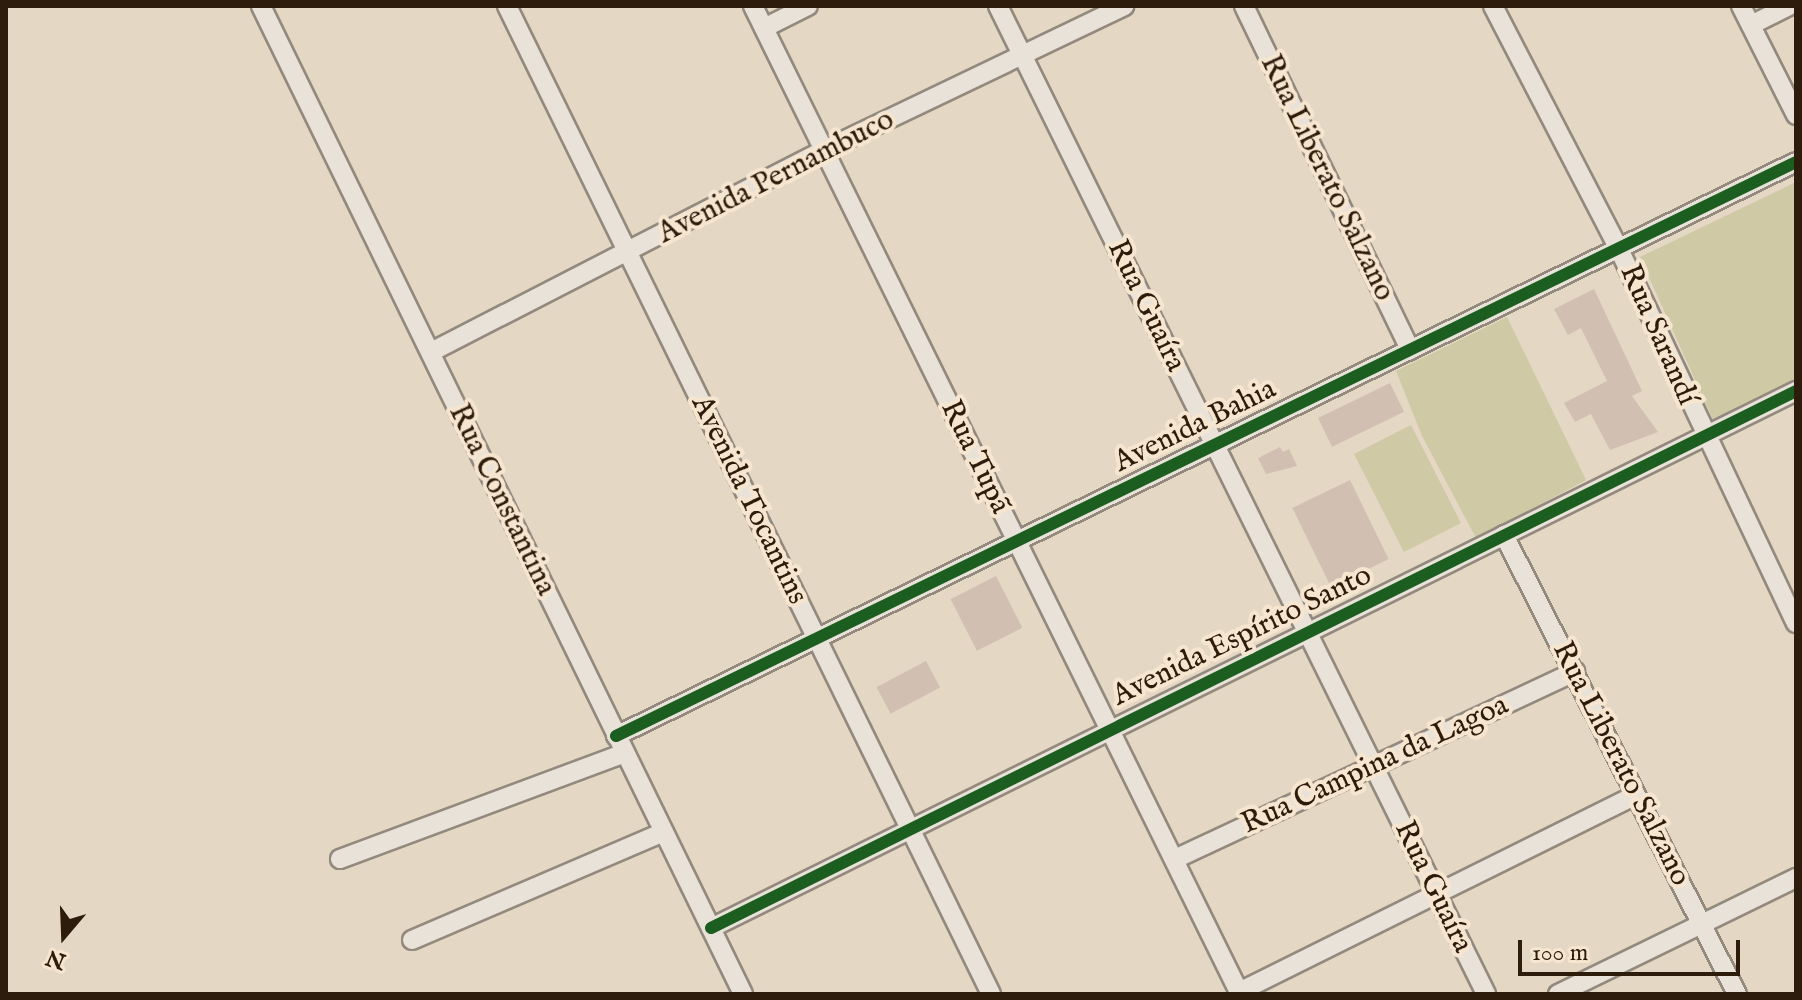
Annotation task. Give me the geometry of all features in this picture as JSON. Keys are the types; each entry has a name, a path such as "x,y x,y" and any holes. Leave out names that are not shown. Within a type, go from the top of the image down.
{"street":[{"name":"Rua Constantina","path":"261,6 743,994"},
{"name":"Avenida Tocantins","path":"507,6 991,994"},
{"name":"Rua Tupã","path":"753,6 1113,729 1240,993"},
{"path":"764,28 808,6"},
{"name":"Rua Guaíra","path":"998,6 1486,994"},
{"name":"Avenida Pernambuco","path":"431,352 627,254 824,150 1124,6"},
{"name":"Rua Liberato Salzano","path":"1244,6 1410,350"},
{"name":"Rua Sarandí","path":"1493,6 1618,247 1703,435 1796,623"},
{"path":"1741,6 1796,115"},
{"path":"1751,25 1789,6"},
{"name":"Avenida Bahia","path":"340,859 620,745 817,639 1796,162"},
{"name":"Avenida Espírito Santo","path":"711,928 912,832 1113,729 1796,391"},
{"name":"Rua Liberato Salzano","path":"1504,535 1575,672 1633,796 1704,924 1737,994"},
{"name":"Rua Campina da Lagoa","path":"1175,859 1575,672"},
{"path":"1240,993 1633,796"},
{"path":"412,940 664,832"},
{"path":"1558,994 1796,878"}],"shaded area":[{"path":"1796,182 1796,379 1713,420 1640,257"},
{"path":"1507,317 1586,480 1476,538 1422,436 1396,371"},
{"path":"1411,425 1461,523 1404,552 1354,454"}],"building":[{"path":"1594,289 1642,391 1632,396 1658,432 1610,450 1591,414 1575,422 1564,403 1607,381 1581,328 1568,335 1554,309"},
{"path":"1390,383 1404,412 1332,447 1318,418"},
{"path":"1280,447 1283,452 1289,449 1297,466 1266,474 1258,458"},
{"path":"1350,480 1389,559 1331,587 1292,508"},
{"path":"996,576 1022,628 977,651 951,599"},
{"path":"926,661 940,687 891,714 877,687"}],"cycle path":[{"path":"616,736 1796,162"},
{"path":"711,928 1796,391"}]}
